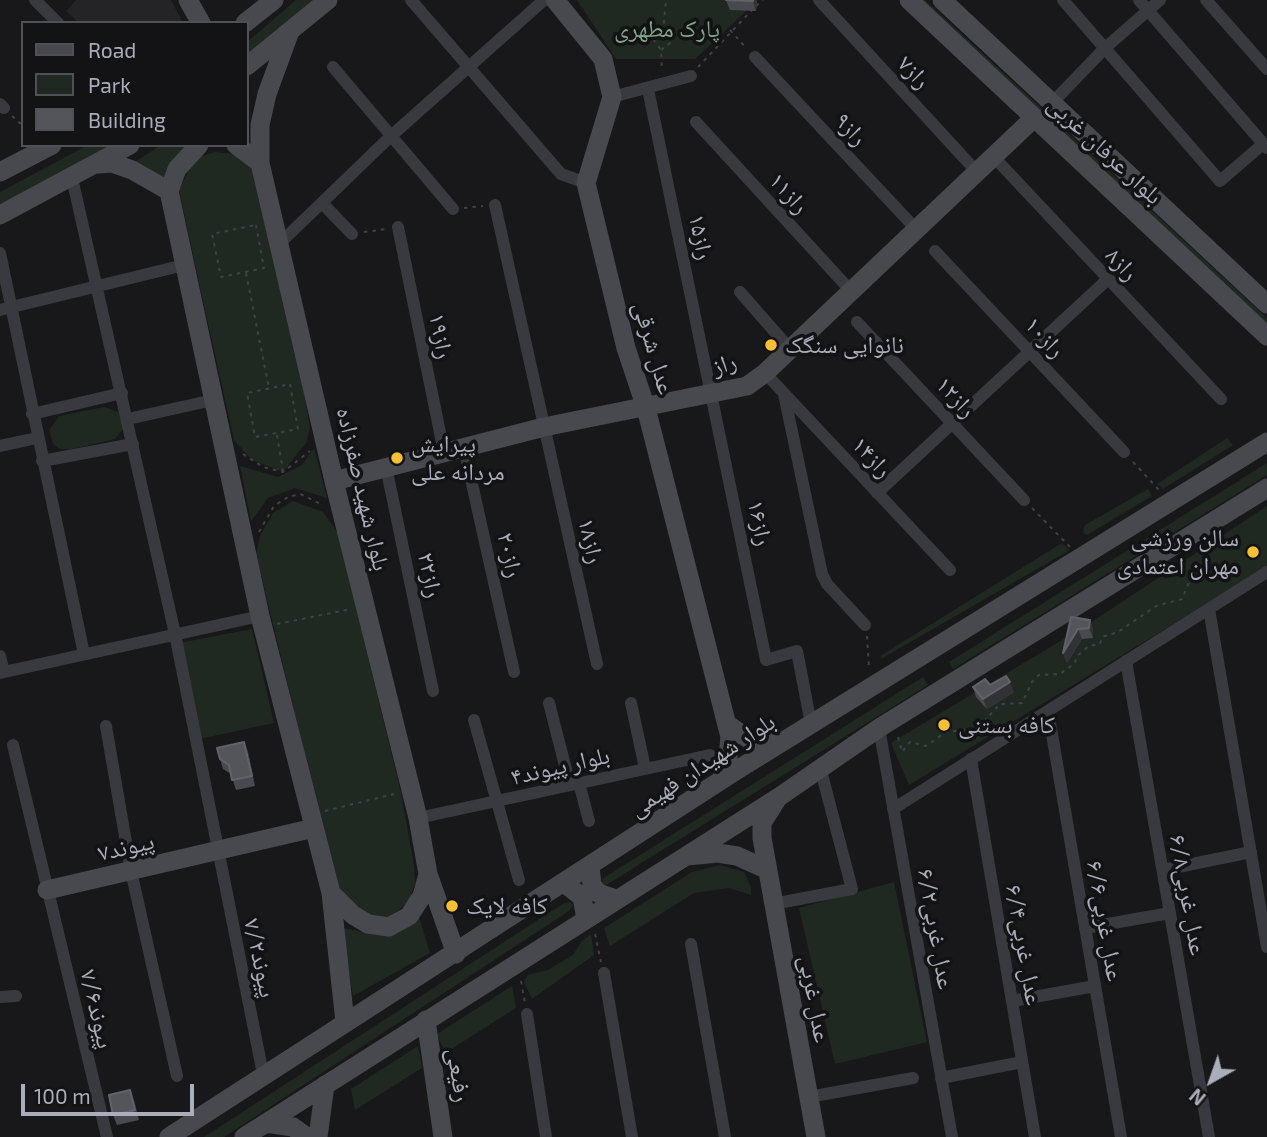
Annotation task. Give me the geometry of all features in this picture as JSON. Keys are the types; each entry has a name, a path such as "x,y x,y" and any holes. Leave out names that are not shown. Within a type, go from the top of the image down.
{"street":[{"path":"35,0 56,21"},
{"path":"188,0 200,21"},
{"path":"248,21 274,0"},
{"path":"248,65 328,0"},
{"path":"411,0 469,64 561,174 586,183 612,97 603,59 555,0"},
{"path":"280,243 391,135 544,0"},
{"name":"راز۷","path":"819,0 977,172"},
{"name":"بلوار عرفان غربی","path":"909,0 1267,336"},
{"name":"بلوار عرفان غربی","path":"942,0 1267,304"},
{"path":"1063,0 1220,181 1266,147 1139,0"},
{"path":"1053,102 1105,48 1160,0"},
{"path":"1206,0 1267,69"},
{"name":"بلوار شهید صفرزاده","path":"289,34 267,94 260,125 260,163 334,481 412,792 428,874 456,954"},
{"name":"راز۹","path":"755,57 916,229"},
{"path":"333,67 453,209"},
{"path":"612,97 691,76"},
{"name":"راز۱۵","path":"648,89 712,394"},
{"name":"راز","path":"334,481 544,427 747,386 765,373 1034,118"},
{"name":"راز۱۱","path":"696,122 851,291"},
{"path":"0,172 48,147"},
{"path":"0,215 127,147"},
{"path":"197,147 184,159 169,191 261,622 331,893 345,1022"},
{"path":"239,147 260,163"},
{"name":"راز۸","path":"993,156 1221,399"},
{"path":"98,164 112,163 132,170 169,191"},
{"name":"پیوند۷/۲","path":"72,178 99,288 175,634 216,850 263,1074"},
{"name":"عدل شرقی","path":"586,183 625,348 646,408 727,724 730,750 720,781"},
{"path":"322,202 352,234"},
{"name":"راز۱۸","path":"495,205 597,664"},
{"name":"راز۱۹","path":"398,227 444,452"},
{"name":"راز۱۰","path":"935,251 1124,452"},
{"path":"0,253 5,309 32,414 84,654"},
{"path":"5,309 184,265"},
{"path":"877,493 1108,279"},
{"path":"740,292 790,349"},
{"name":"راز۱۲","path":"857,322 1024,500"},
{"name":"راز۱۴","path":"765,373 950,570"},
{"path":"32,414 122,393"},
{"name":"راز۱۶","path":"712,394 766,660 797,652 811,724"},
{"path":"784,394 822,574 827,584 866,625"},
{"path":"128,419 213,400"},
{"path":"0,446 37,439"},
{"path":"42,461 133,444"},
{"name":"بلوار شهیدان فهیمی","path":"169,1137 784,740 1266,444"},
{"name":"راز۲۰","path":"464,448 514,672"},
{"name":"راز۲۲","path":"386,467 433,691"},
{"path":"244,1137 779,797 886,724 1267,488"},
{"path":"893,809 1267,572"},
{"path":"1209,609 1251,852 1262,893 1267,947"},
{"path":"0,656 2,673 175,634 261,622"},
{"name":"۶/۸عدل غربی","path":"1126,661 1209,1137"},
{"path":"631,703 645,768"},
{"path":"548,704 589,821"},
{"name":"۶/۶عدل غربی","path":"1048,711 1121,1137"},
{"path":"474,720 519,880"},
{"path":"727,724 753,742 784,740"},
{"name":"۶/۲عدل غربی","path":"886,724 893,809 952,1137"},
{"path":"106,726 131,871 177,1076"},
{"name":"پیوند۷/۶","path":"13,745 107,1137"},
{"name":"بلوار پیوند۴","path":"418,818 710,755"},
{"name":"۶/۴عدل غربی","path":"971,760 1035,1137"},
{"path":"773,904 852,889 820,767"},
{"name":"عدل غربی","path":"779,797 768,809 762,823 766,869 816,1137"},
{"name":"پیوند۷","path":"47,890 216,850 312,822"},
{"path":"1163,870 1251,852"},
{"path":"684,856 718,853 737,856 766,869"},
{"path":"590,866 590,876 598,892 617,899"},
{"path":"331,893 353,915 368,924 389,927 409,916 422,896 428,874"},
{"path":"564,883 582,897 589,917"},
{"path":"1085,928 1170,913"},
{"path":"691,944 725,1137"},
{"path":"604,973 632,1137"},
{"path":"1012,1001 1095,986"},
{"path":"0,997 16,996"},
{"path":"527,1014 546,1137"},
{"name":"رفیعی","path":"426,1020 443,1137"},
{"path":"941,1078 1022,1062"},
{"path":"809,1097 913,1079"},
{"path":"318,1137 325,1085"},
{"path":"266,1123 293,1127 307,1137"}],"path":[{"path":"661,50 670,43 663,33 666,0"},
{"path":"691,76 730,30 763,0"},
{"path":"730,30 755,57"},
{"path":"662,85 661,50 654,40 663,33"},
{"path":"2,106 21,125"},
{"path":"453,209 495,205"},
{"path":"256,225 264,268 246,272 221,277 212,234 256,225"},
{"path":"352,234 398,227"},
{"path":"246,272 269,389"},
{"path":"290,384 298,429 255,437 247,393 269,389 290,384"},
{"path":"276,433 283,472"},
{"path":"238,451 263,467 283,472"},
{"path":"283,472 309,452"},
{"path":"1124,452 1170,502"},
{"path":"257,537 274,506 288,497 306,496 327,508"},
{"path":"1024,500 1080,558"},
{"path":"886,724 902,752 910,742 926,746 946,732 977,729 1000,704 1022,704 1031,682 1039,675 1060,674 1075,663 1077,656 1089,646 1100,644 1102,637 1118,632 1156,606 1182,598 1189,582"},
{"path":"261,622 366,607"},
{"path":"866,625 871,687"},
{"path":"312,822 412,792"},
{"path":"589,917 604,973"},
{"path":"517,962 527,1014"}],"shaded area":[{"path":"76,0 171,0 182,21 77,21 66,11"}],"green space":[{"path":"296,0 317,0 248,56 248,41"},
{"name":"پارک مطهری","path":"577,0 758,0 695,59 616,59"},
{"path":"915,0 925,0 1267,318 1267,330"},
{"path":"84,147 111,147 0,210 0,192"},
{"path":"158,147 192,147 167,179 135,162"},
{"path":"215,152 233,154 252,168 297,354 310,428 306,443 283,472 252,460 234,440 179,190 191,166 202,156"},
{"path":"104,407 118,412 123,420 124,428 115,439 72,449 60,449 53,444 49,430 59,416"},
{"path":"1227,438 1233,445 1163,489 1157,484"},
{"path":"314,448 327,498 295,488 268,498 251,521 240,466 278,477 302,465"},
{"path":"1267,463 1267,475 953,669 949,662"},
{"path":"1148,489 1152,496 1087,535 1083,533 1085,525"},
{"path":"293,501 323,512 338,533 401,793 415,883 409,901 387,920 364,916 339,895 256,554 260,536 273,513"},
{"path":"1267,506 1267,567 909,785 891,743 1090,623"},
{"path":"1062,543 1070,550 881,659 880,656"},
{"path":"252,629 274,723 199,739 179,643"},
{"path":"923,677 928,685 603,887 602,879"},
{"path":"720,865 744,872 751,887 751,895 729,888 694,893 610,946 604,928 692,872"},
{"path":"894,882 927,1042 835,1064 799,908"},
{"path":"570,902 573,905 569,911 224,1137 204,1137 564,903"},
{"path":"418,914 430,953 353,996 342,928 386,936 412,925"},
{"path":"591,934 594,955 532,999 524,982 528,975 548,970 573,955 581,942"},
{"path":"512,986 516,1008 445,1053 437,1034"},
{"path":"418,1046 422,1068 355,1110 351,1089"}],"building":[{"path":"1071,617 1090,620 1089,628 1078,629 1063,653"},
{"path":"1006,676 1010,682 983,699 973,687 985,679 990,685"},
{"path":"244,742 252,776 232,780 229,765 220,759 217,748"},
{"path":"130,1090 135,1110 113,1115 109,1095"}],"place":[{"name":"نانوایی سنگک","path":"771,345"},
{"name":"پیرایش مردانه علی","path":"397,458"},
{"name":"سالن ورزشی مهران اعتمادی","path":"1253,552"},
{"name":"کافه بستنی","path":"944,725"},
{"name":"کافه لایک","path":"452,906"}]}
